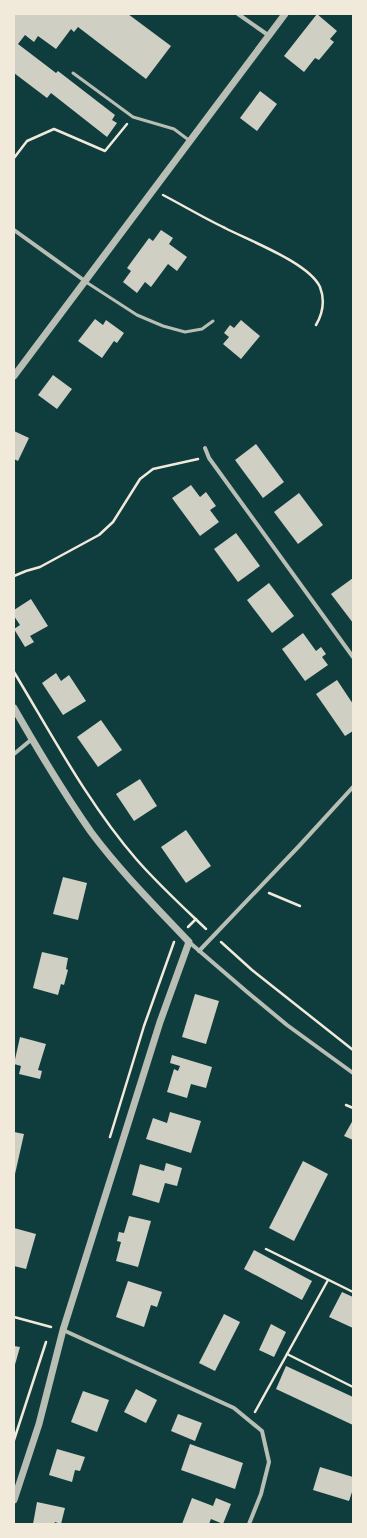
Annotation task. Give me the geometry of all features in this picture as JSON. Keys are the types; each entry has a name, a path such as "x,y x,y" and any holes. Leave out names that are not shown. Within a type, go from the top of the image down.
{"street":[{"path":"238,14 268,36"},
{"path":"14,376 86,282 285,14"},
{"path":"14,230 86,282"},
{"path":"204,448 209,458 353,657"},
{"path":"14,708 65,793 92,833 125,873 188,942 287,1025 353,1073"},
{"path":"14,754 32,739"},
{"path":"199,951 259,889 353,787"},
{"path":"14,1500 39,1424 63,1330 160,1022 188,942"},
{"path":"63,1330 234,1408 262,1431 269,1462 261,1494 249,1524"}],"lane":[{"path":"73,73 133,117 174,129 190,141"},
{"path":"86,282 137,315 163,326 185,332 202,329 213,321"}],"path":[{"path":"14,158 27,141 54,129 105,152 133,117"},
{"path":"154,190 224,228 293,262 309,273 320,287 324,304 320,319 316,325"},
{"path":"14,576 40,567 99,535 113,522 140,479 153,469 190,460 209,458"},
{"path":"14,672 64,755 103,815 137,860 169,894 252,970 353,1050"},
{"path":"259,889 300,906"},
{"path":"346,1105 353,1108"},
{"path":"266,1249 353,1292"},
{"path":"250,1421 328,1280"},
{"path":"14,1317 51,1327 49,1333"},
{"path":"14,1440 47,1339"},
{"path":"287,1354 353,1387"}],"building":[{"path":"14,14 128,14 171,46 146,79 78,27 74,32 71,29 56,49 38,36 34,42 25,35 18,44 56,73 58,71 115,115 112,120 117,123 107,137 51,93 47,98 14,73"},
{"path":"317,14 337,31 330,39 334,42 319,60 315,58 304,72 284,56"},
{"path":"260,91 277,104 257,131 240,118"},
{"path":"161,230 173,238 169,244 187,257 177,271 168,264 151,287 145,282 137,293 123,282 131,271 127,268 149,238 153,241"},
{"path":"95,319 103,325 106,320 124,333 117,343 114,341 102,358 78,341"},
{"path":"241,320 260,336 241,359 223,344 229,337 224,333 230,325 234,328"},
{"path":"53,375 72,389 57,409 38,395"},
{"path":"14,431 29,438 18,461 14,459"},
{"path":"256,444 284,482 263,498 235,460"},
{"path":"191,485 200,497 206,492 216,506 210,510 219,522 200,536 172,498"},
{"path":"299,493 323,525 298,544 274,512"},
{"path":"236,533 260,566 238,582 214,549"},
{"path":"353,578 353,623 331,594"},
{"path":"269,583 294,616 272,633 247,600"},
{"path":"31,599 48,626 30,636 34,642 25,647 14,629 20,625 14,616 14,610"},
{"path":"303,633 316,651 321,647 326,654 322,657 328,665 305,681 282,649"},
{"path":"56,673 61,681 69,675 86,701 63,715 42,683"},
{"path":"337,680 353,704 353,731 345,736 316,694"},
{"path":"101,720 122,750 98,767 77,737"},
{"path":"140,779 157,806 134,821 116,794"},
{"path":"186,830 211,866 186,883 161,847"},
{"path":"63,877 87,883 78,920 53,914"},
{"path":"42,952 68,958 66,969 68,970 64,985 61,984 58,995 33,988"},
{"path":"195,994 219,1001 206,1044 182,1037"},
{"path":"20,1037 46,1044 38,1070 42,1071 40,1079 19,1074 21,1066 14,1064"},
{"path":"172,1055 212,1067 206,1088 191,1084 187,1098 167,1092 174,1069 178,1071 180,1066 170,1063"},
{"path":"170,1112 201,1121 191,1153 146,1139 153,1118 167,1123"},
{"path":"353,1120 353,1140 344,1136"},
{"path":"14,1132 24,1134 15,1174 14,1174"},
{"path":"303,1161 328,1174 294,1241 269,1228"},
{"path":"166,1163 182,1168 177,1186 165,1183 159,1203 132,1195 140,1164 164,1171"},
{"path":"129,1216 151,1221 138,1267 116,1261 121,1242 117,1241 119,1232 124,1233"},
{"path":"14,1228 36,1234 26,1269 14,1266"},
{"path":"254,1250 312,1281 302,1300 244,1269"},
{"path":"128,1281 162,1292 157,1307 151,1305 144,1327 116,1317"},
{"path":"342,1292 353,1297 353,1328 329,1317"},
{"path":"224,1314 240,1322 215,1371 199,1363"},
{"path":"271,1324 286,1332 274,1357 259,1350"},
{"path":"14,1346 20,1347 14,1368"},
{"path":"286,1366 353,1397 353,1425 276,1389"},
{"path":"136,1389 157,1400 146,1423 124,1412"},
{"path":"83,1391 109,1400 97,1432 71,1422"},
{"path":"178,1414 202,1423 195,1441 171,1431"},
{"path":"190,1444 243,1463 235,1489 181,1470"},
{"path":"57,1449 85,1457 80,1471 75,1470 72,1482 49,1475"},
{"path":"320,1467 353,1477 353,1489 349,1501 313,1490"},
{"path":"192,1498 213,1506 216,1498 231,1504 223,1524 211,1519 209,1524 182,1524"},
{"path":"37,1502 65,1508 61,1524 55,1522 54,1524 33,1524"}]}
